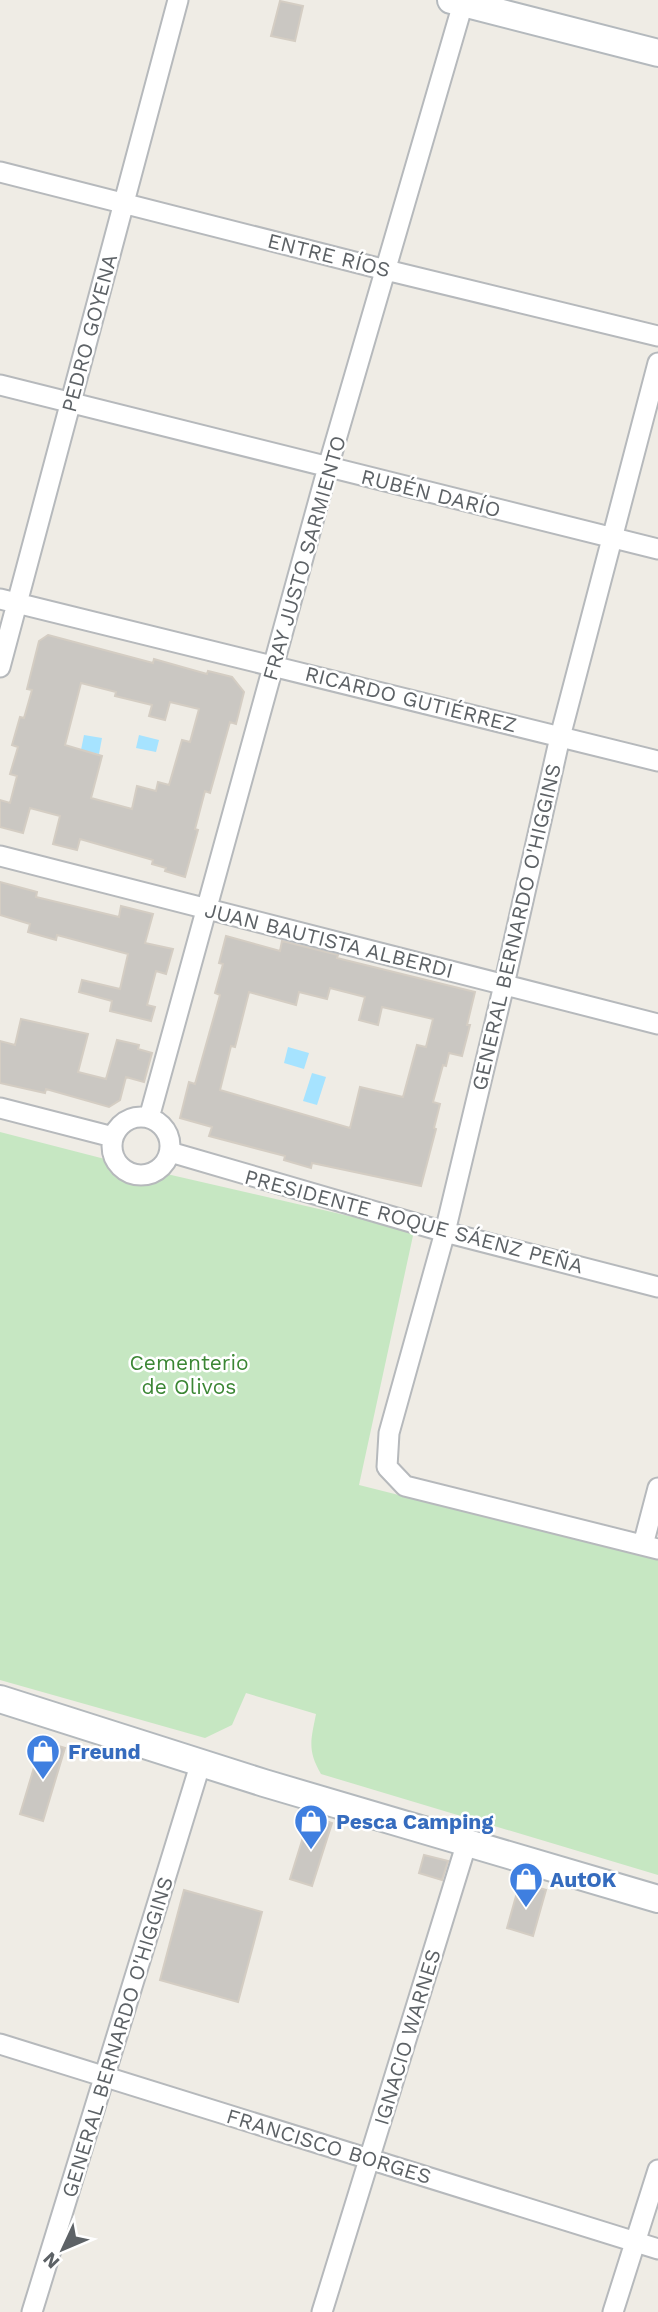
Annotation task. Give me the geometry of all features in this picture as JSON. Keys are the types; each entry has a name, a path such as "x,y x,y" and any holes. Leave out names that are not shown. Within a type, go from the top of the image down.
{"street":[{"name":"PEDRO GOYENA","path":"0,667 9,601 71,403 178,0"},
{"path":"459,1 658,53"},
{"name":"FRAY JUSTO SARMIENTO","path":"149,1118 459,1"},
{"name":"ENTRE RÍOS","path":"0,172 658,336"},
{"name":"GENERAL BERNARDO O'HIGGINS","path":"650,1547 405,1486 387,1467 388,1433 445,1231 560,737 658,363"},
{"name":"RUBÉN DARÍO","path":"0,385 658,549"},
{"name":"RICARDO GUTIÉRREZ","path":"9,601 658,761"},
{"name":"JUAN BAUTISTA ALBERDI","path":"0,856 658,1024"},
{"path":"0,1108 113,1137"},
{"path":"140,1117 149,1118 164,1127 171,1143 170,1152 167,1161 152,1173 133,1174 118,1164 112,1147 113,1137 123,1123 140,1117"},
{"name":"PRESIDENTE ROQUE SÁENZ PEÑA","path":"170,1152 445,1231 658,1287"},
{"path":"650,1547 658,1488"},
{"path":"0,1699 658,1899"},
{"name":"GENERAL BERNARDO O'HIGGINS","path":"32,2312 201,1762"},
{"name":"IGNACIO WARNES","path":"322,2312 467,1842"},
{"name":"FRANCISCO BORGES","path":"0,2044 658,2249"},
{"path":"613,2312 658,2170"}],"green space":[{"name":"Cementerio de Olivos","path":"0,1132 132,1166 414,1231 359,1485 658,1560 658,1875 321,1774 311,1745 316,1714 246,1693 232,1725 205,1738 0,1680"}],"water":[{"path":"84,735 102,738 99,754 81,750"},
{"path":"139,735 159,740 156,752 136,748"},
{"path":"288,1047 309,1053 304,1069 284,1063"},
{"path":"312,1073 326,1077 317,1105 303,1101"}],"building":[{"path":"280,1 303,6 295,41 271,36"},
{"path":"48,635 153,663 154,659 207,674 208,671 232,677 244,692 236,724 230,722 210,793 205,791 185,877 165,871 166,868 152,864 153,860 80,839 77,850 53,844 60,816 30,808 23,833 0,827 0,800 10,803 17,776 10,774 18,747 12,745 32,690 27,689 39,641","holes":["81,683 116,692 115,696 152,705 149,716 165,720 170,702 199,709 190,742 182,740 169,785 158,782 156,791 137,786 132,809 91,798 102,756 65,745"]},
{"path":"0,882 37,892 36,897 119,917 121,906 153,914 145,943 173,949 166,974 156,971 147,1005 155,1007 151,1021 110,1011 112,1001 79,992 82,980 120,989 128,954 57,935 56,940 28,932 30,924 0,915"},
{"path":"226,936 280,951 282,941 338,955 337,958 475,992 462,1056 449,1053 446,1066 443,1065 433,1102 440,1104 434,1128 436,1129 421,1186 312,1163 311,1168 284,1160 285,1156 209,1136 212,1127 180,1118 189,1082 195,1084 220,995 215,993 223,964 219,963","holes":["330,988 365,997 359,1020 378,1025 382,1007 433,1019 426,1047 417,1045 403,1097 360,1087 350,1128 220,1090 231,1046 235,1047 249,992 296,1005 299,992 327,999"]},
{"path":"21,1019 88,1034 78,1072 106,1079 117,1040 139,1045 138,1049 152,1053 144,1082 126,1077 120,1100 109,1107 46,1089 45,1093 0,1083 0,1041 15,1045"},
{"name":"Freund","path":"42,1741 65,1748 43,1821 20,1814"},
{"name":"Pesca Camping","path":"310,1815 332,1823 312,1886 290,1879"},
{"path":"424,1855 448,1861 442,1880 419,1873"},
{"name":"AutOK","path":"520,1882 546,1890 533,1936 507,1928"},
{"path":"184,1890 262,1912 238,2002 160,1980"}],"place":[{"name":"Freund","path":"43,1781"},
{"name":"Pesca Camping","path":"311,1851"},
{"name":"AutOK","path":"526,1909"}]}
